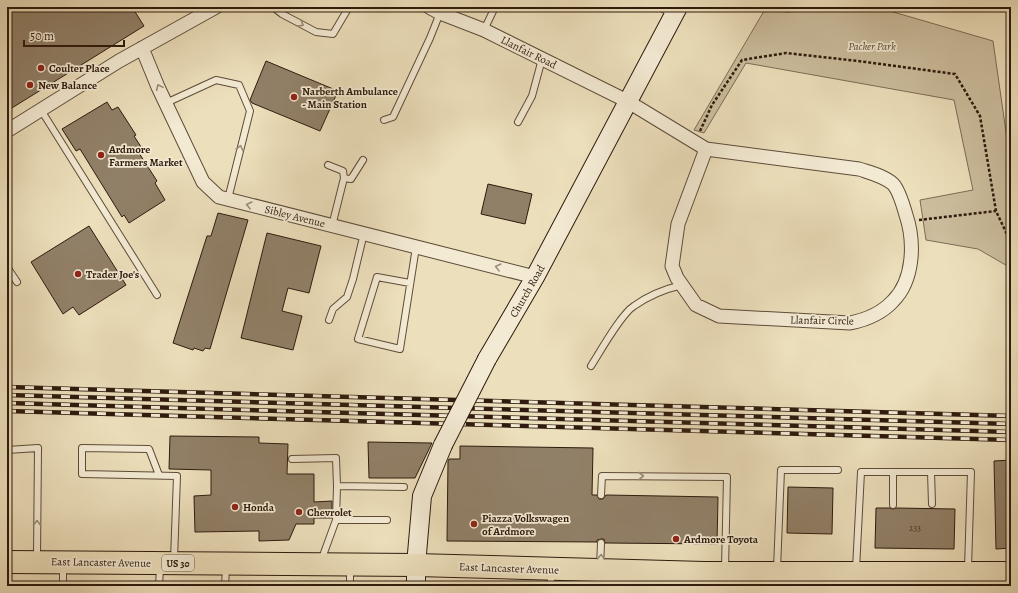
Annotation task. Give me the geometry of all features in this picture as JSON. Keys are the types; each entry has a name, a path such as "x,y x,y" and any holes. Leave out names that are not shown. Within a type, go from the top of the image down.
{"highway":[{"name":"East Lancaster Avenue","path":"7,562 320,564 350,575 551,578 600,571 656,579 764,575 808,576 856,573 1011,573"}],"street":[{"path":"7,131 142,48 216,7"},
{"name":"Llanfair Road","path":"434,10 484,30 627,101"},
{"name":"Church Road","path":"416,576 422,496 442,445 487,359 536,277 627,101 670,10"},
{"name":"Sibley Avenue","path":"142,48 203,182 219,197 536,277"},
{"name":"Llanfair Circle","path":"627,101 700,145 859,170 877,175 893,185 905,209 909,222 912,248 907,277 901,290 893,301 884,309 862,320 850,323 719,316 696,305 672,266 678,224 700,145"}],"lane":[{"path":"273,7 282,14 316,32 333,34 349,7"},
{"path":"484,30 494,7"},
{"path":"384,120 393,117 430,38 434,10"},
{"path":"518,122 532,96 542,58"},
{"path":"166,103 216,80 239,85 250,111 228,200"},
{"path":"41,110 157,295"},
{"path":"344,178 351,179 363,160"},
{"path":"328,166 343,171 344,178 332,226"},
{"path":"329,320 333,309 347,297 364,233"},
{"path":"410,283 377,277 358,339 400,349 416,246"},
{"path":"7,267 16,282"},
{"path":"591,366 620,320 632,306 666,289 682,284"},
{"path":"7,450 38,448 36,562"},
{"path":"159,475 149,450 82,448 82,474 177,476 167,563 159,586"},
{"path":"292,458 336,458 336,520 320,564"},
{"path":"764,575 781,470 838,470"},
{"path":"856,573 861,472 970,472 968,572"},
{"path":"893,472 893,505"},
{"path":"931,472 932,504"},
{"path":"601,495 602,476 727,477 711,578"},
{"path":"337,486 404,487"},
{"path":"336,520 387,520"},
{"path":"600,571 601,542"},
{"path":"63,562 63,586"},
{"path":"225,586 226,564"}],"path":[{"path":"700,145 712,105 742,60 786,54 858,61 955,74 980,116 996,211 1011,243"},
{"path":"909,222 996,211"}],"green space":[{"name":"Packer Park","path":"794,7 876,7 993,41 1011,167 1011,268 978,249 926,240 920,200 973,190 954,100 746,63 704,133 694,130 764,11 791,12"}],"building":[{"name":"Coulter Place","path":"7,7 132,7 144,26 7,111"},
{"name":"Narberth Ambulance - Main Station","path":"266,61 338,91 320,131 252,103 250,100"},
{"path":"107,102 112,110 118,107 136,135 134,136 143,150 139,153 157,181 155,183 165,200 129,223 124,215 122,217 80,149 76,151 62,129"},
{"path":"488,184 532,194 525,224 481,214"},
{"path":"218,213 248,220 210,349 205,348 203,351 194,348 193,350 173,343 207,236 211,236"},
{"name":"Trader Joe's","path":"89,226 126,285 79,315 73,307 63,314 31,262"},
{"path":"267,233 321,246 309,293 288,288 282,311 302,316 293,350 241,338"},
{"path":"170,436 259,437 259,443 288,444 287,474 314,474 314,502 332,501 332,518 314,518 314,524 296,524 289,540 259,541 259,531 195,532 194,496 211,495 211,470 169,469"},
{"path":"368,442 432,443 415,478 369,478"},
{"path":"460,446 593,448 592,495 597,495 599,499 603,499 606,495 718,497 717,544 605,543 604,539 597,540 597,542 447,541 448,461 449,459 460,459"},
{"path":"1011,460 1011,548 996,549 994,461"},
{"path":"788,487 833,488 832,534 787,533"},
{"path":"876,508 955,509 954,549 875,548"}],"railway":[{"path":"7,387 1011,416"},
{"path":"7,395 1011,424"},
{"path":"7,403 1011,432"},
{"path":"7,411 1011,440"}],"place":[{"name":"Coulter Place","path":"41,68"},
{"name":"New Balance","path":"30,85"},
{"name":"Narberth Ambulance - Main Station","path":"294,97"},
{"name":"Ardmore Farmers Market","path":"101,155"},
{"name":"Trader Joe's","path":"78,274"},
{"name":"Honda","path":"235,507"},
{"name":"Chevrolet","path":"299,512"},
{"name":"Piazza Volkswagen of Ardmore","path":"474,524"},
{"name":"Ardmore Toyota","path":"676,539"}]}
